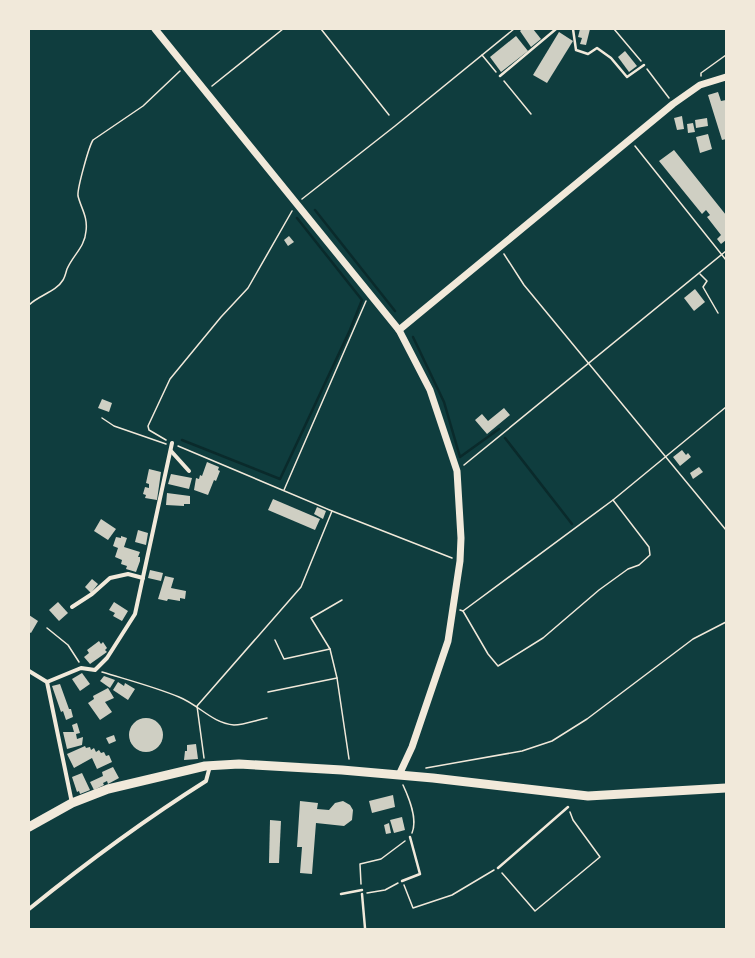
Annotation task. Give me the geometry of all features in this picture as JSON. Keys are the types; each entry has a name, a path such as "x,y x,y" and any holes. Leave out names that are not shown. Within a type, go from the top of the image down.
{"highway":[{"path":"29,827 72,803 115,788 208,766 246,764 398,775 588,796 726,788"}],"street":[{"path":"155,29 399,330 430,390 457,471 461,538 460,561 448,641 412,747 398,775"},
{"path":"399,330 673,104 700,86 726,78"},
{"path":"47,682 81,668 95,670 107,658 135,614 172,451 172,444"},
{"path":"172,451 189,471"},
{"path":"72,607 92,594 110,578 128,574 143,578"},
{"path":"29,671 47,682 72,803"},
{"path":"29,909 77,870 154,814 206,781 208,766"}],"lane":[{"path":"500,76 556,29"},
{"path":"573,29 576,50 588,54 597,48 611,58 627,77 644,65"},
{"path":"498,868 568,807"},
{"path":"402,881 420,874 410,837"},
{"path":"341,894 362,890"},
{"path":"362,894 365,928"}],"path":[{"path":"206,91 283,29"},
{"path":"321,29 389,115"},
{"path":"172,444 149,430 148,426 170,379 221,317 248,288 297,203 395,126 514,29"},
{"path":"482,55 531,114"},
{"path":"700,86 701,73 726,55"},
{"path":"29,305 56,287 63,280 67,268 84,241 86,217 78,196 79,181 85,166 89,146 93,140 143,106 185,66"},
{"path":"630,140 726,260"},
{"path":"500,248 524,285 726,530"},
{"path":"457,471 588,362 726,251"},
{"path":"700,274 707,281 703,287 718,313"},
{"path":"284,490 369,293"},
{"path":"452,609 463,611 613,500 726,407"},
{"path":"102,418 114,426 172,444 284,490 332,512 460,561"},
{"path":"463,611 488,654 498,666 543,638 599,590 650,555 649,547 613,500"},
{"path":"197,706 301,587 332,512"},
{"path":"342,600 311,618 330,649 337,678 349,759"},
{"path":"422,769 522,751 552,741 587,719 693,639 726,622"},
{"path":"47,628 68,645 78,658 81,668"},
{"path":"275,640 284,659 330,649"},
{"path":"95,670 180,697 197,706 204,713 224,723 236,725 267,718"},
{"path":"268,692 337,678"},
{"path":"197,706 208,766"},
{"path":"362,890 360,864 381,859 410,837 415,827 408,796 398,775"},
{"path":"362,894 384,890 402,881 413,908 452,894 498,868 535,911 600,857 573,820 568,807"}],"building":[{"path":"522,29 533,29 541,39 531,47 520,31"},
{"path":"580,29 590,29 586,45 580,44 582,38 578,37"},
{"path":"559,32 573,41 547,83 533,75"},
{"path":"516,36 528,51 501,72 490,57"},
{"path":"625,51 637,66 629,72 618,57"},
{"path":"718,92 721,101 726,100 726,139 722,140 708,95"},
{"path":"682,116 684,129 677,130 674,118"},
{"path":"707,118 708,126 696,128 695,120"},
{"path":"693,123 695,132 688,133 687,124"},
{"path":"708,134 712,149 700,153 696,137"},
{"path":"674,150 726,215 726,240 721,244 717,239 721,235 707,217 710,215 706,210 702,214 659,161"},
{"path":"289,236 294,242 288,246 284,240"},
{"path":"695,289 705,302 694,311 684,298"},
{"path":"102,399 112,403 109,412 98,408"},
{"path":"504,408 510,415 487,434 475,420 482,414 488,421"},
{"path":"682,450 686,455 688,453 691,457 680,466 673,457"},
{"path":"207,462 219,467 218,470 220,471 216,481 214,480 208,495 194,490 196,478 199,479 200,475 202,476"},
{"path":"699,467 703,472 693,479 690,473"},
{"path":"149,469 161,472 157,500 145,498 146,495 143,494 145,487 149,488 149,484 146,483"},
{"path":"171,474 192,478 189,489 168,484"},
{"path":"167,493 190,496 190,504 184,504 184,506 166,505"},
{"path":"273,499 320,519 315,530 268,510"},
{"path":"317,507 326,511 323,519 314,514"},
{"path":"101,519 116,529 108,540 94,531"},
{"path":"138,530 148,533 146,545 135,542"},
{"path":"121,536 127,538 124,547 140,552 138,557 140,557 140,561 136,572 126,569 127,566 121,564 122,560 115,557 118,548 113,546 116,537 121,538"},
{"path":"150,570 163,573 161,581 148,578"},
{"path":"165,576 174,578 171,588 186,591 185,599 180,598 180,601 168,599 167,601 158,599"},
{"path":"92,579 98,584 91,593 85,587"},
{"path":"58,602 68,613 59,621 49,610"},
{"path":"114,602 128,611 122,621 113,616 115,613 109,610"},
{"path":"29,615 38,621 31,633 29,632"},
{"path":"99,641 101,644 103,642 107,648 105,650 107,652 90,664 84,657 89,653 87,650"},
{"path":"82,673 90,684 80,691 72,679"},
{"path":"104,676 115,680 110,688 100,681"},
{"path":"118,682 124,686 125,683 135,689 128,700 113,690"},
{"path":"60,684 73,717 66,720 63,711 61,712 52,686"},
{"path":"108,688 114,698 105,702 112,712 100,720 88,703 94,699 93,696"},
{"path":"146,718 158,723 163,735 158,747 146,752 134,747 129,735 134,723"},
{"path":"77,723 80,733 76,734 77,739 83,737 82,745 67,749 63,732 74,732 72,725"},
{"path":"114,735 116,741 109,744 106,738"},
{"path":"196,744 198,759 184,760 187,745"},
{"path":"85,746 86,748 90,747 91,750 94,748 96,752 99,750 101,753 104,752 106,756 109,755 112,762 97,769 92,758 74,768 67,754"},
{"path":"113,767 119,778 108,784 107,781 103,783 104,785 94,790 90,782 103,776 102,772"},
{"path":"82,773 90,790 80,794 79,791 77,792 72,777"},
{"path":"393,795 395,807 372,813 369,801"},
{"path":"300,801 318,803 317,809 329,810 335,803 343,801 350,805 353,810 352,820 344,826 316,823 312,874 300,873 302,847 297,847"},
{"path":"402,817 405,830 394,833 390,820"},
{"path":"270,820 281,821 279,863 269,863"},
{"path":"389,823 391,833 386,834 384,825"}],"waterway":[{"path":"315,210 395,311"},
{"path":"182,440 280,479 350,330 362,300 297,218"},
{"path":"413,337 444,402 460,457 499,429"},
{"path":"505,438 572,524"}]}
